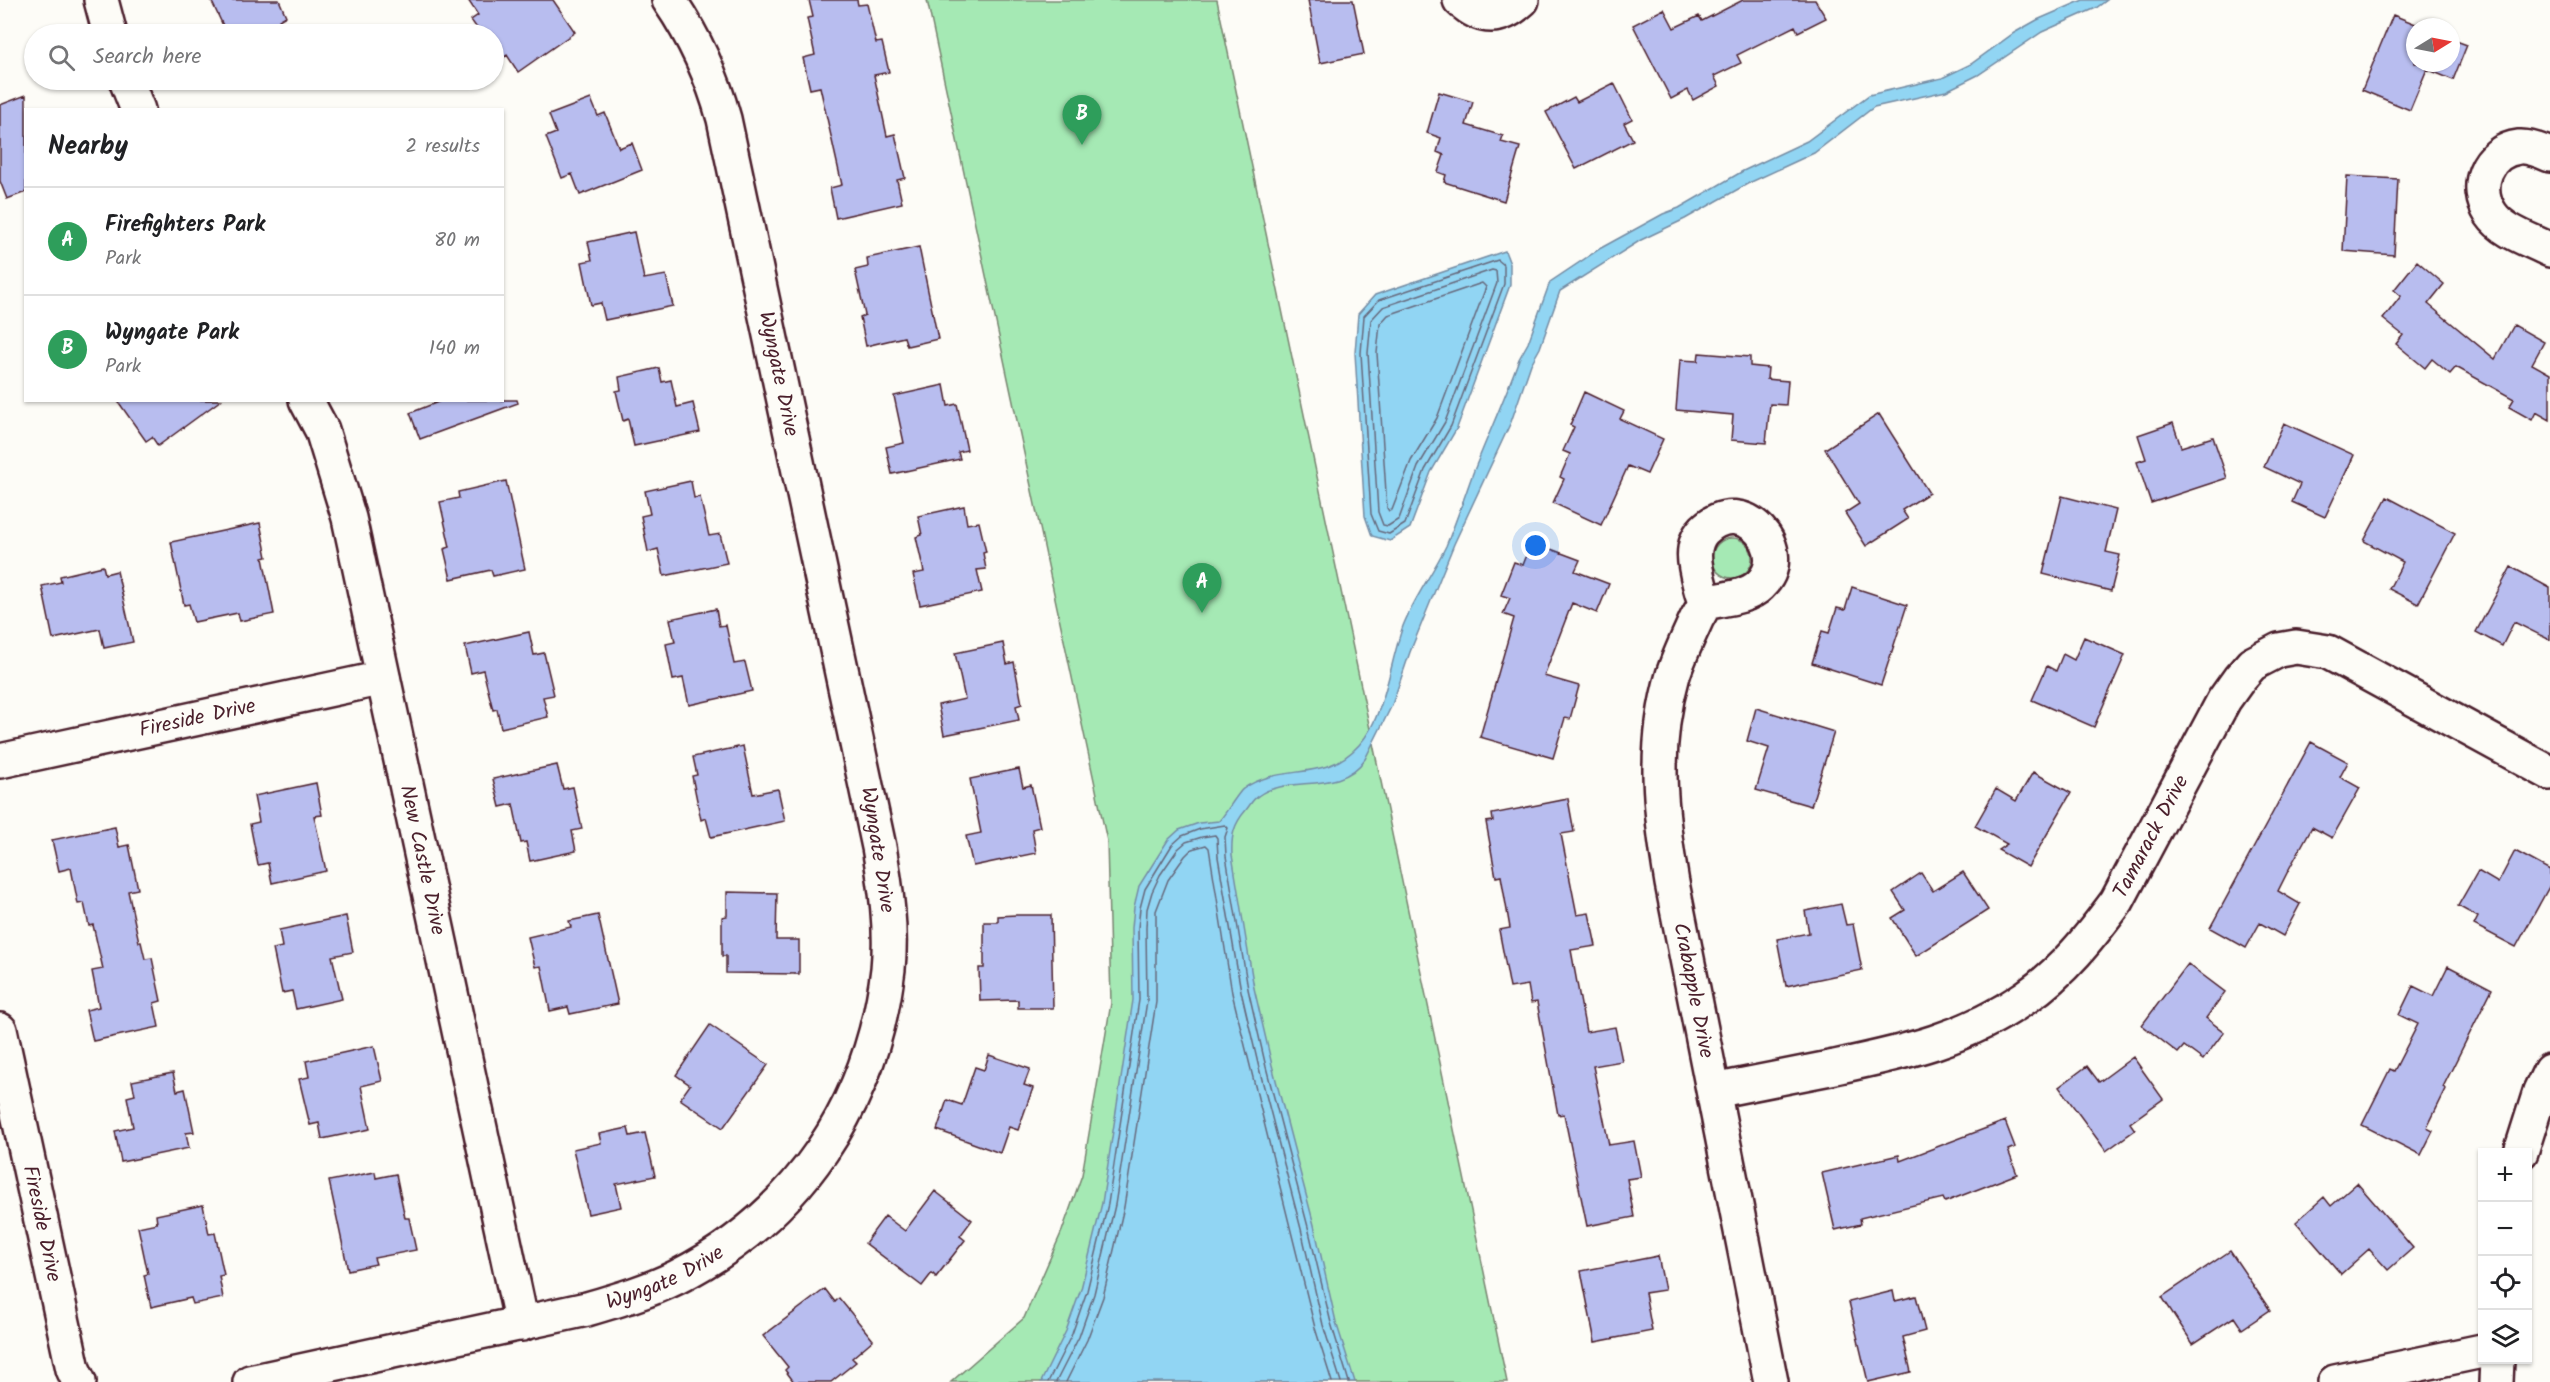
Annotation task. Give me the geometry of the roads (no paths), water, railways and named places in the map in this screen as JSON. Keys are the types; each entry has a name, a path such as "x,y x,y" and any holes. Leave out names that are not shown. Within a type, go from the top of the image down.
{"street":[{"path":"101,0 107,24"},
{"name":"Wyngate Drive","path":"250,1382 522,1324 629,1297 676,1277 729,1246 766,1217 815,1161 848,1106 873,1046 888,967 887,893 879,847 724,119 704,57 669,0"},
{"path":"1461,0 1472,11 1494,16 1505,13 1522,0"},
{"path":"130,90 137,108"},
{"path":"2550,155 2521,146 2497,155 2488,164 2483,177 2482,189 2484,200 2502,225 2550,250"},
{"name":"New Castle Drive","path":"307,402 322,430 349,518 522,1324"},
{"name":"Crabapple Drive","path":"1704,603 1675,668 1668,693 1660,746 1660,799 1672,883 1771,1382"},
{"name":"Tamarack Drive","path":"1714,1091 1889,1056 1942,1042 1972,1029 2028,996 2082,946 2107,914 2122,891 2224,700 2252,664 2279,650 2296,647 2328,652 2550,773"},
{"name":"Fireside Drive","path":"5,756 383,678"},
{"name":"Fireside Drive","path":"0,1030 73,1369 79,1382"},
{"path":"2522,1148 2540,1092 2550,1071"},
{"path":"2335,1382 2478,1352"},
{"path":"2496,1382 2497,1364"}],"water":[{"path":"2083,0 2107,0 2096,8 2042,32 1978,75 1946,91 1874,107 1814,153 1749,183 1685,219 1641,240 1560,291 1511,422 1454,544 1410,652 1392,705 1365,759 1354,770 1342,777 1328,781 1284,786 1258,796 1236,825 1232,855 1254,988 1336,1322 1355,1382 1041,1382 1066,1331 1081,1289 1102,1203 1133,1000 1132,928 1139,886 1168,840 1179,830 1199,823 1219,821 1241,791 1257,781 1331,765 1346,757 1368,733 1381,705 1403,626 1446,546 1519,359 1528,343 1550,282 1601,248 1663,214 1679,208 1743,171 1807,141 1869,95 1942,78 1971,64 2014,33 2037,20"},
{"path":"1505,251 1510,264 1510,285 1457,428 1431,472 1410,528 1390,541 1372,536 1365,516 1355,353 1358,314 1375,295"}],"place":[{"name":"Wyngate Park","path":"1082,145"},
{"name":"Firefighters Park","path":"1202,613"}]}
